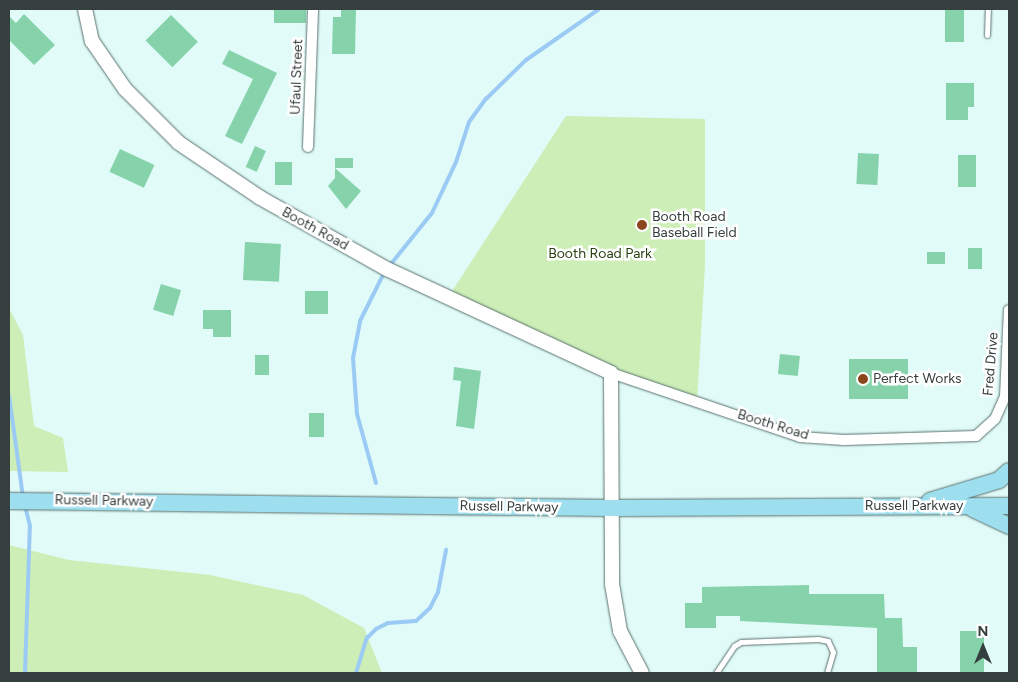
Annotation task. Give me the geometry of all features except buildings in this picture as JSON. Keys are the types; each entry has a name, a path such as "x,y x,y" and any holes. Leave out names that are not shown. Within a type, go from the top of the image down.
{"main road":[{"path":"912,507 999,480 1009,471"},
{"name":"Russell Parkway","path":"9,501 612,508 1009,506"},
{"path":"969,506 1009,526"}],"street":[{"name":"Booth Road","path":"85,9 92,41 125,89 186,148 259,197 387,269 611,373 800,437 945,439 976,436 995,419"},
{"name":"Ufaul Street","path":"308,147 313,9"},
{"name":"Fred Drive","path":"995,419 1005,397 1009,310"},
{"path":"611,373 612,584 620,631 642,673"}],"lane":[{"path":"987,35 988,9"},
{"path":"716,673 734,646 741,642 818,638 828,641 833,652 827,673"}],"green space":[{"name":"Booth Road Park","path":"566,116 705,119 705,265 697,402 611,373 447,299"},
{"path":"9,308 23,335 34,426 63,438 68,472 9,471"},
{"path":"9,545 69,560 210,575 303,595 364,628 382,673 9,673"}],"waterway":[{"path":"391,264 432,213 456,162 469,122 486,99 526,60 599,9"},
{"path":"376,483 357,414 353,358 360,321 385,271"},
{"path":"9,395 23,497"},
{"path":"25,506 30,526 25,673"},
{"path":"356,673 367,638 376,629 388,623 416,621 430,608 438,592 446,550"}],"place":[{"name":"Booth Road Baseball Field","path":"642,225"},
{"name":"Perfect Works","path":"863,379"}]}
